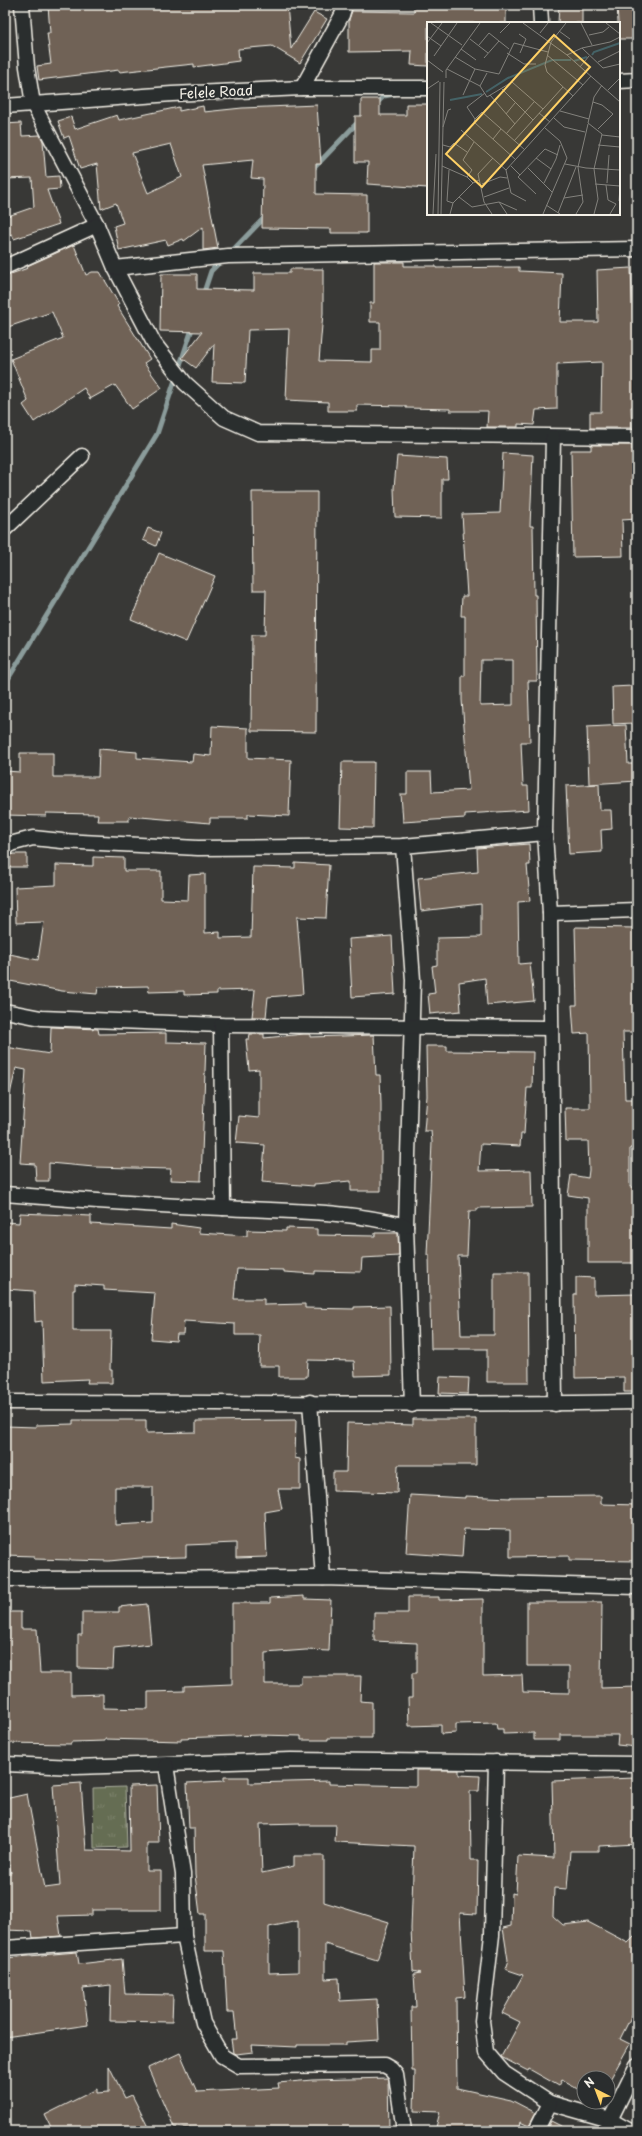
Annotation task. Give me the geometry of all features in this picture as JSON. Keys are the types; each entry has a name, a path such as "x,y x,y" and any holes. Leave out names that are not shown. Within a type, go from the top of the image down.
{"street":[{"path":"22,5 26,67 33,104 97,225 115,268 154,343 185,383 224,418 258,433 637,437"},
{"path":"302,88 342,15 345,5"},
{"path":"540,5 541,22"},
{"path":"620,81 637,80"},
{"name":"Felele Road","path":"5,106 172,94 302,88 427,88"},
{"path":"5,267 97,225"},
{"path":"115,268 228,256 637,249"},
{"path":"553,437 545,832 550,913 552,1209 556,1404"},
{"path":"5,529 82,456"},
{"path":"5,850 10,844 33,838 62,841 198,848 403,846 545,832"},
{"path":"403,846 413,980 413,1026 406,1226 412,1405"},
{"path":"550,913 637,910"},
{"path":"5,1011 41,1018 221,1025 551,1028"},
{"path":"221,1025 223,1208"},
{"path":"5,1194 223,1208 293,1210 382,1220 406,1226"},
{"path":"5,1402 310,1402 412,1405 637,1402"},
{"path":"310,1402 323,1578"},
{"path":"5,1579 323,1578 637,1587"},
{"path":"5,1764 75,1767 290,1760 637,1764"},
{"path":"496,1762 492,1935 482,2020 486,2052 504,2073 550,2103 610,2120 630,2131"},
{"path":"166,1765 183,1874 184,1936 203,2023 222,2056 238,2066 384,2065 391,2069 396,2075 404,2131"},
{"path":"5,1948 184,1936"},
{"path":"610,2120 637,2065"},
{"path":"536,2131 550,2103"}],"green space":[{"path":"125,1787 127,1847 94,1848 93,1788"}],"building":[{"path":"48,5 287,5 291,49 314,12 327,19 300,63 272,46 238,49 239,61 194,67 194,64 119,72 119,70 39,80 37,66 51,64 47,33 50,33"},
{"path":"414,5 506,7 506,22 427,22 427,66 411,65 412,51 349,52 349,19 352,11 414,12"},
{"path":"559,5 582,5 582,22 558,22"},
{"path":"617,5 637,5 637,39 620,39 620,22 618,22"},
{"path":"361,99 380,99 380,115 406,115 406,104 427,104 427,188 367,184 368,162 355,162 355,116 361,116"},
{"path":"317,105 321,164 316,164 316,194 367,195 367,233 331,233 331,229 262,228 263,179 251,178 253,160 202,165 218,248 203,250 203,227 184,241 183,239 168,245 166,240 119,250 114,226 123,223 116,203 101,209 97,164 80,169 69,136 64,138 58,121 71,117 75,129 117,115 119,120 179,107 179,111 203,106 204,112 242,108","holes":["171,144 182,177 148,193 132,153"]},
{"path":"21,123 22,136 40,135 43,141 46,177 59,176 60,189 47,190 59,224 14,239 12,234 5,237 5,217 34,207 32,178 5,179 5,124"},
{"path":"74,245 86,275 92,272 100,272 119,304 117,306 150,359 144,363 162,388 132,409 115,385 90,399 84,388 34,422 23,405 28,401 11,359 63,338 52,312 5,328 5,276 28,268 27,266"},
{"path":"374,262 404,262 404,266 436,266 436,268 519,267 519,271 562,273 560,322 598,322 597,270 631,268 633,319 635,319 637,346 635,407 631,407 632,428 590,428 590,412 601,412 602,362 557,364 557,409 536,410 534,425 518,424 518,427 487,427 488,411 450,411 450,409 406,408 406,406 357,405 357,411 328,411 328,402 286,400 289,329 248,330 245,383 212,382 214,344 196,368 182,358 202,332 160,331 161,274 197,274 197,289 254,290 254,273 290,273 290,269 323,269 323,313 319,361 372,362 372,350 380,350 380,322 370,322 370,303 374,303"},
{"path":"591,445 632,445 632,450 637,450 637,519 622,520 623,556 573,557 571,450 591,450"},
{"path":"503,453 533,455 530,526 533,526 534,595 536,595 537,681 528,681 530,742 521,742 523,786 528,786 529,810 465,814 465,818 403,822 401,794 407,794 407,772 431,772 432,792 469,790 462,700 462,676 465,676 465,616 461,616 462,596 467,596 462,514 500,513","holes":["481,660 513,660 513,705 480,706"]},
{"path":"397,456 447,459 448,479 442,479 442,518 395,517 394,488"},
{"path":"252,492 317,492 316,732 251,731 252,635 265,635 266,590 253,590"},
{"path":"148,528 161,533 156,546 143,540"},
{"path":"159,553 215,576 186,642 131,619"},
{"path":"633,686 634,723 613,724 612,687"},
{"path":"626,725 628,764 637,764 637,781 589,784 587,727"},
{"path":"212,726 248,728 248,758 291,760 289,816 248,814 248,818 210,818 210,823 129,816 129,821 97,821 98,814 46,813 46,816 5,815 5,771 20,772 20,753 53,753 53,777 98,777 99,749 137,752 137,758 192,762 193,754 211,756"},
{"path":"342,762 374,762 373,828 340,827"},
{"path":"599,784 600,810 611,810 612,829 601,830 602,852 569,854 566,786"},
{"path":"529,844 530,865 527,865 530,901 518,902 519,964 530,963 534,1001 487,1005 485,978 459,982 461,1011 430,1014 428,994 435,993 432,966 437,965 437,938 481,937 481,904 421,911 418,878 478,872 477,848"},
{"path":"13,854 27,854 27,867 10,867 10,857"},
{"path":"93,857 124,858 124,871 161,871 161,899 188,900 189,875 205,874 205,933 220,932 220,938 251,937 253,867 295,868 295,863 329,865 326,918 297,917 303,994 268,997 266,1017 252,1017 255,990 217,991 217,994 184,995 184,991 149,992 148,986 98,987 97,994 62,991 5,980 5,953 38,960 44,922 16,923 15,887 56,885 56,865 93,866"},
{"path":"575,927 637,928 637,1032 623,1032 625,1099 637,1099 637,1148 630,1148 630,1187 637,1187 636,1263 588,1263 588,1198 568,1195 571,1175 588,1178 589,1170 588,1141 566,1141 565,1108 590,1108 589,1033 574,1034 572,1005 577,1005"},
{"path":"392,936 395,994 352,997 349,939"},
{"path":"51,1027 98,1029 99,1034 166,1033 166,1042 206,1043 201,1181 170,1180 171,1169 94,1167 49,1163 49,1181 36,1181 35,1164 20,1163 26,1070 16,1068 10,1094 5,1093 5,1047 50,1054"},
{"path":"250,1034 264,1034 264,1038 304,1034 310,1034 310,1037 374,1035 376,1075 380,1075 381,1191 351,1191 351,1181 314,1184 314,1186 262,1182 265,1145 236,1143 239,1116 259,1118 259,1069 249,1070 246,1039 249,1039"},
{"path":"426,1046 447,1046 447,1051 533,1052 532,1088 527,1088 524,1134 521,1134 520,1146 481,1144 479,1171 531,1170 532,1207 477,1208 477,1211 469,1211 467,1256 458,1256 461,1335 494,1335 494,1272 528,1272 529,1382 487,1382 487,1349 431,1349 429,1255 427,1255 432,1142 431,1131 424,1131 427,1096"},
{"path":"20,1213 91,1216 91,1224 171,1229 171,1224 199,1228 199,1233 247,1236 247,1230 286,1231 286,1228 317,1229 317,1235 375,1236 375,1233 398,1233 399,1256 362,1258 361,1272 315,1271 315,1274 284,1272 284,1270 237,1269 234,1299 264,1299 264,1305 305,1304 305,1308 354,1309 354,1307 390,1306 391,1375 355,1376 354,1361 308,1360 307,1377 279,1377 279,1366 259,1366 260,1335 235,1335 235,1324 184,1321 183,1334 177,1334 176,1341 151,1339 155,1293 104,1290 104,1286 75,1284 75,1290 73,1290 73,1331 111,1331 110,1370 112,1370 112,1383 87,1383 88,1379 44,1381 42,1321 35,1322 34,1291 5,1289 5,1222 19,1223"},
{"path":"576,1277 594,1278 594,1295 637,1294 637,1392 624,1392 624,1377 575,1378 574,1295 576,1295"},
{"path":"440,1377 469,1378 468,1394 439,1393"},
{"path":"413,1419 476,1419 476,1465 398,1465 397,1493 333,1491 333,1472 346,1472 347,1423 413,1425"},
{"path":"73,1420 146,1420 146,1433 196,1432 196,1421 296,1420 295,1458 300,1459 300,1489 278,1489 282,1509 265,1512 267,1557 236,1558 236,1543 186,1545 186,1557 140,1558 109,1561 34,1559 34,1556 5,1555 5,1426 36,1427 36,1425 73,1424","holes":["115,1487 153,1487 153,1523 115,1525"]},
{"path":"410,1495 465,1498 465,1496 510,1498 601,1496 601,1504 637,1505 637,1561 569,1560 569,1556 510,1557 510,1530 464,1529 462,1557 406,1553"},
{"path":"304,1596 304,1599 331,1600 329,1651 306,1650 265,1653 265,1684 301,1684 301,1676 361,1676 360,1701 372,1702 372,1738 328,1738 328,1740 301,1740 301,1736 259,1735 181,1738 181,1741 105,1739 105,1741 71,1742 71,1744 5,1743 5,1612 21,1612 21,1629 37,1629 40,1673 71,1673 71,1695 103,1694 103,1708 148,1709 148,1692 184,1691 184,1686 232,1684 232,1603 270,1603 270,1598"},
{"path":"408,1597 439,1597 439,1600 483,1599 483,1676 522,1675 523,1692 569,1693 569,1666 527,1666 527,1602 602,1602 601,1688 637,1687 637,1747 617,1745 618,1735 560,1735 560,1740 534,1740 534,1733 503,1734 503,1729 497,1729 496,1723 456,1724 456,1733 441,1734 441,1725 409,1726 408,1698 412,1698 412,1673 417,1673 417,1643 374,1641 374,1613 408,1613"},
{"path":"147,1604 151,1644 114,1648 113,1669 78,1668 78,1635 82,1635 82,1612 119,1612 119,1607"},
{"path":"416,1770 459,1770 459,1775 480,1776 479,1791 470,1791 471,1860 478,1860 477,1914 460,1913 465,1997 456,1998 457,2088 511,2100 536,2113 529,2126 520,2122 518,2131 435,2131 440,2112 414,2111 415,2071 412,2071 411,2007 416,2007 414,1974 421,1973 413,1971 411,1929 414,1846 335,1842 336,1825 300,1825 300,1823 260,1824 262,1873 294,1866 294,1856 324,1856 324,1902 389,1922 377,1960 325,1944 325,1979 339,1978 340,2001 377,1999 379,2040 346,2042 346,2045 297,2045 297,2047 252,2045 253,2052 233,2053 231,2039 237,2039 234,2012 227,2012 224,1951 205,1951 205,1914 200,1914 195,1875 194,1828 189,1828 187,1783 224,1781 224,1777 249,1777 249,1783 329,1781 329,1784 416,1786","holes":["298,1921 298,1972 269,1973 269,1927"]},
{"path":"635,1778 637,1844 599,1846 599,1851 570,1851 567,1889 554,1888 553,1916 563,1925 588,1922 628,1943 637,1934 637,2005 620,2039 630,2044 615,2070 576,2070 576,2088 562,2080 559,2086 529,2069 528,2071 501,2057 520,2022 502,2013 523,1975 505,1969 508,1960 503,1928 511,1926 512,1893 516,1894 518,1856 554,1858 552,1781"},
{"path":"81,1783 86,1850 130,1851 129,1786 157,1785 159,1843 147,1843 147,1871 161,1871 161,1910 92,1910 92,1915 58,1916 61,1936 33,1938 32,1931 5,1930 5,1873 11,1873 5,1835 5,1799 27,1794 45,1888 60,1886 53,1785"},
{"path":"77,1952 79,1964 122,1959 125,1994 173,1995 172,2022 110,2021 111,1985 83,1988 88,2025 5,2037 5,1958"},
{"path":"180,2053 197,2092 279,2088 278,2083 312,2080 388,2078 389,2129 221,2131 174,2127 148,2068"},
{"path":"109,2066 125,2098 132,2095 150,2131 53,2131 45,2115 97,2089 97,2093 109,2092"},
{"path":"551,2121 571,2131 546,2131"}],"waterway":[{"path":"453,22 458,5"},
{"path":"376,104 384,96 395,94"},
{"path":"312,170 359,121"},
{"path":"229,254 267,215"},
{"path":"203,295 211,271 223,259"},
{"path":"5,684 157,434 193,326"}]}
